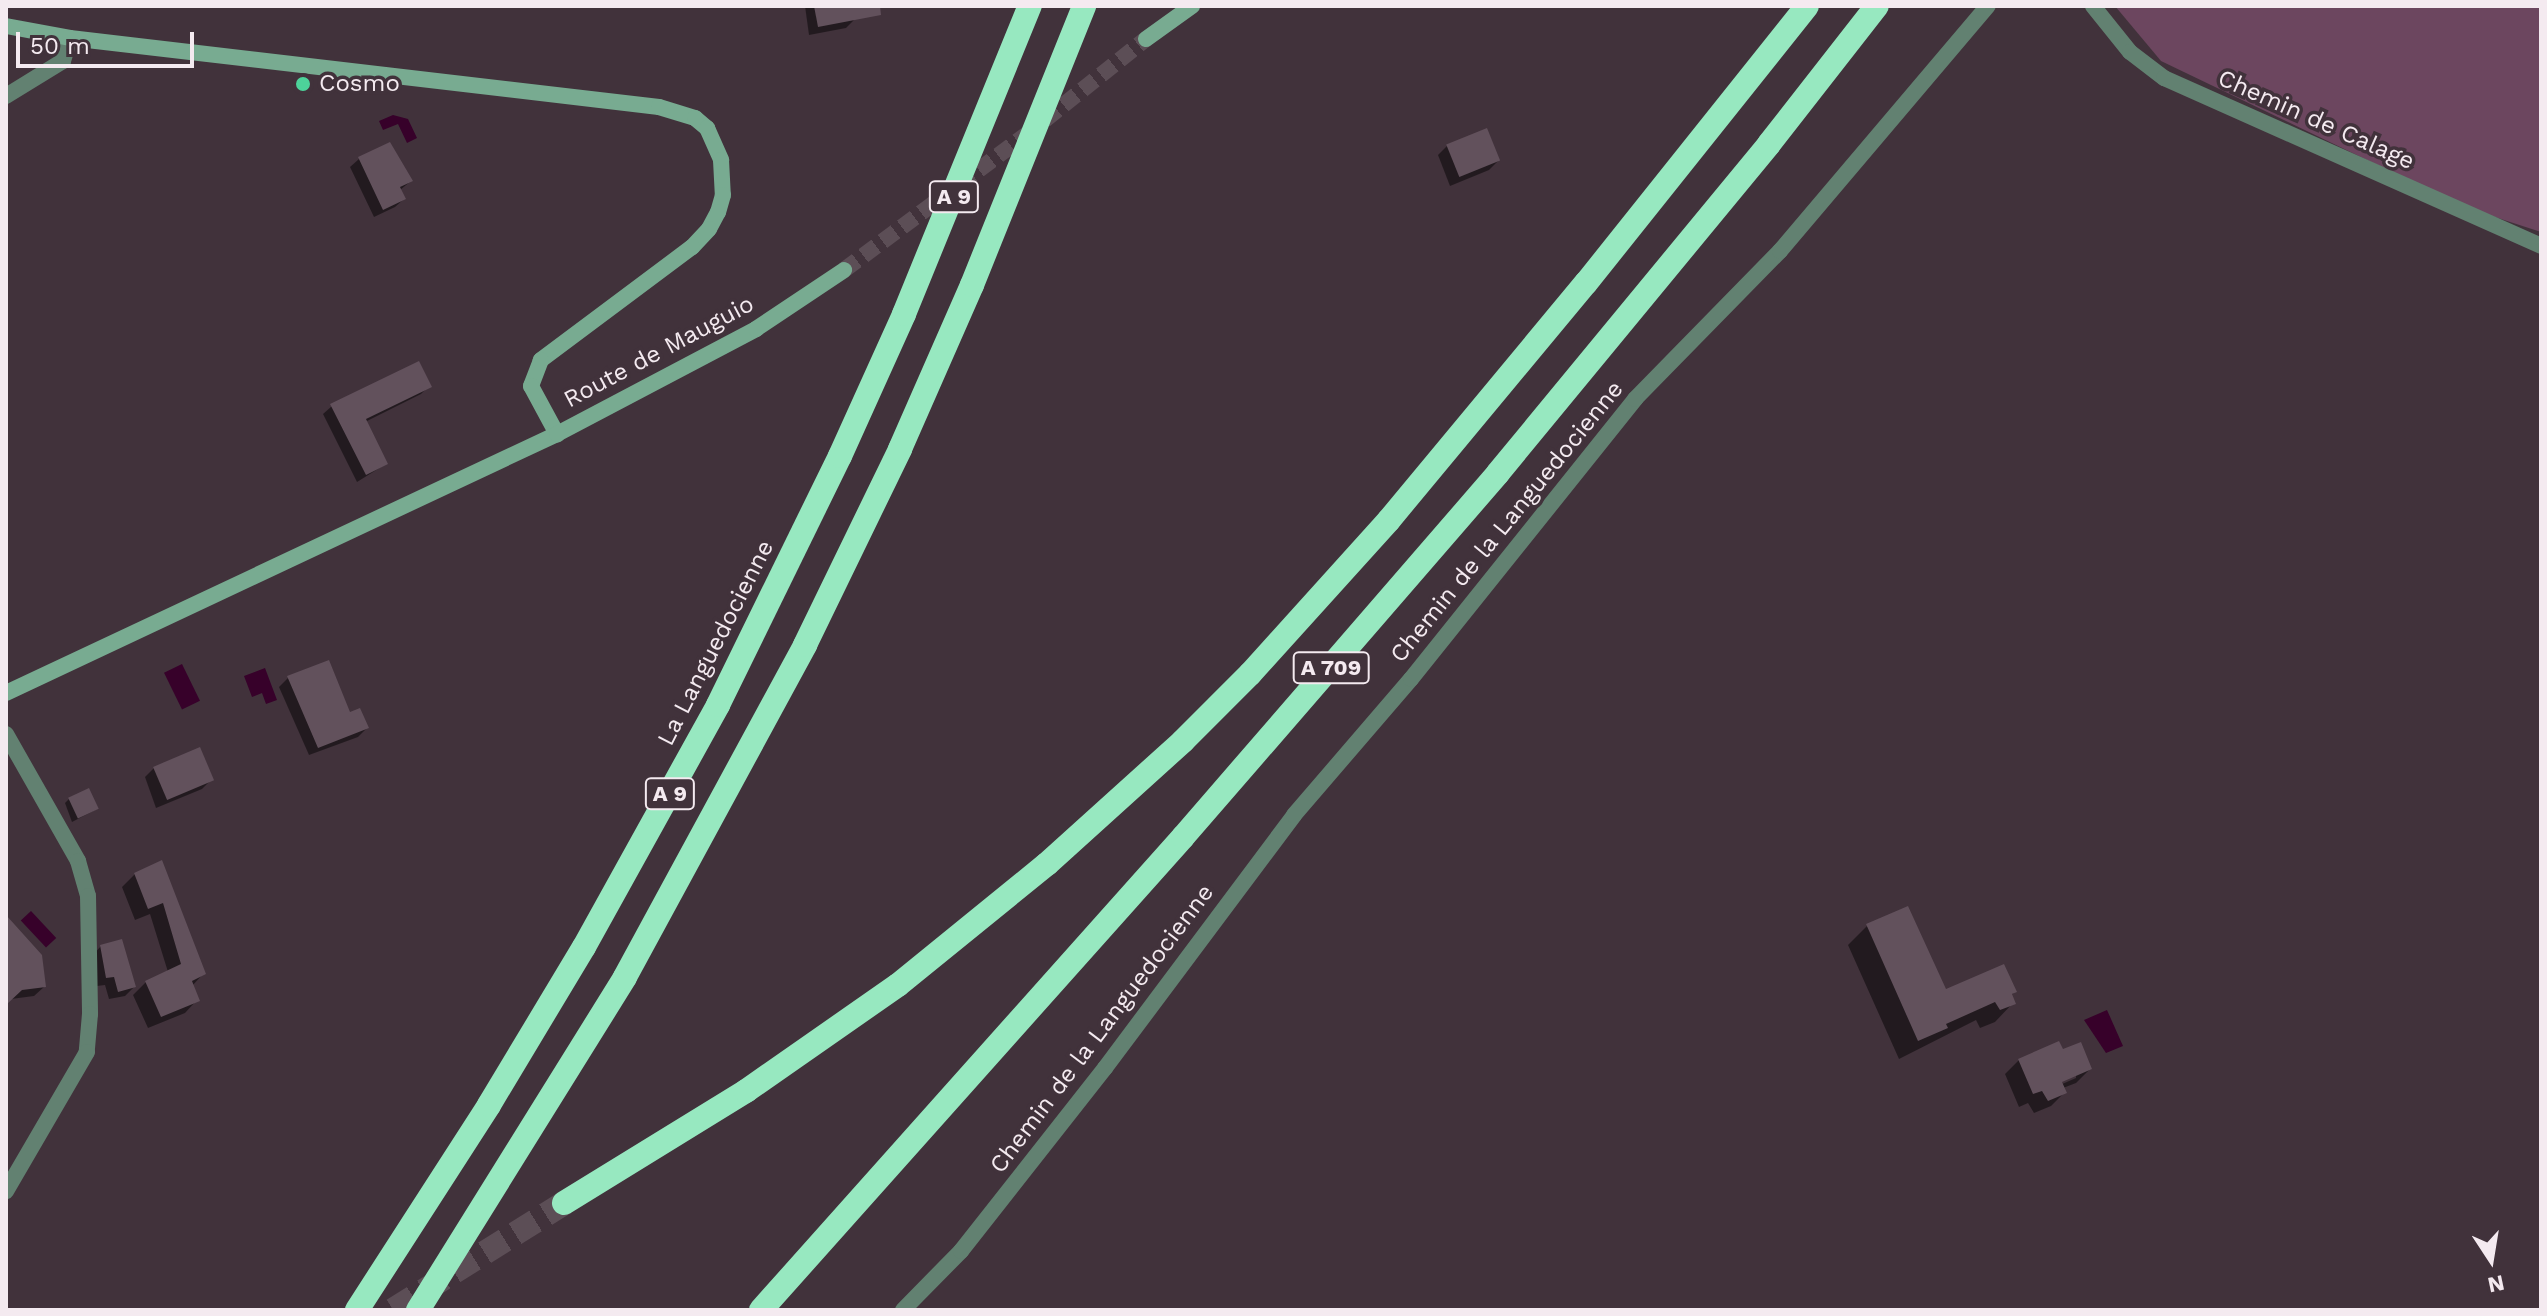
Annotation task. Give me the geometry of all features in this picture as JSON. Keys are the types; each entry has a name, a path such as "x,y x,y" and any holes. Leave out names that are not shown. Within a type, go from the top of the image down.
{"highway":[{"name":"La Languedocienne","path":"357,1310 584,947 718,705 834,469 904,314 1030,6"},
{"name":"A 9","path":"418,1310 625,977 805,645 900,449 972,285 1084,6"},
{"name":"A 709","path":"564,1203 746,1091 898,985 1047,864 1183,741 1250,674 1389,520 1586,283 1807,6"},
{"name":"A 709","path":"761,1310 1183,837 1498,473 1751,167 1877,6"}],"street":[{"path":"1146,39 1192,6"},
{"name":"Chemin de la Languedocienne","path":"903,1310 961,1251 1105,1068 1294,815 1411,679 1635,399 1780,251 1988,6"},
{"name":"Chemin de Calage","path":"2093,6 2130,52 2164,78 2541,246"},
{"path":"6,26 70,38 659,107 695,118 707,128 721,160 723,195 718,212 709,229 692,247 541,360 531,386 557,434"},
{"path":"6,96 63,61 70,38"},
{"name":"Route de Mauguio","path":"6,693 557,434 756,329 844,270"},
{"path":"6,734 78,861 88,896 90,1014 87,1052 7,1187"}],"shaded area":[{"path":"2115,6 2541,6 2541,232 2467,208 2161,61"},
{"path":"393,115 408,119 417,138 407,143 398,124 383,130 379,121"},
{"path":"182,664 200,701 182,710 164,673"},
{"path":"265,668 277,700 266,704 262,693 252,697 244,676"},
{"path":"31,911 56,938 46,948 21,921"},
{"path":"2107,1010 2123,1046 2106,1053 2084,1020"}],"building":[{"path":"814,6 880,6 881,15 818,27"},
{"path":"1487,128 1500,160 1459,177 1446,144"},
{"path":"390,142 413,181 400,187 406,199 383,210 358,157"},
{"path":"419,361 432,387 366,419 388,464 366,475 330,404"},
{"path":"329,660 350,712 360,708 369,728 318,748 287,676"},
{"path":"200,747 214,780 167,800 153,767"},
{"path":"89,788 99,809 78,819 68,798"},
{"path":"162,860 206,974 192,981 200,1001 161,1017 145,981 181,964 163,903 148,909 134,873"},
{"path":"1908,906 1946,989 2004,964 2017,992 2012,994 2016,1004 2000,1010 1995,1002 1946,1024 1948,1028 1918,1041 1866,924"},
{"path":"6,915 42,955 46,987 22,990 6,1005"},
{"path":"122,939 136,987 118,992 114,977 106,978 100,945"},
{"path":"2059,1041 2063,1049 2081,1042 2092,1069 2062,1082 2067,1093 2048,1101 2042,1091 2033,1094 2018,1059"}],"tunnel":[{"path":"844,270 1026,135 1146,39"},
{"path":"393,1310 564,1203"}],"place":[{"name":"Cosmo","path":"303,84"}]}
